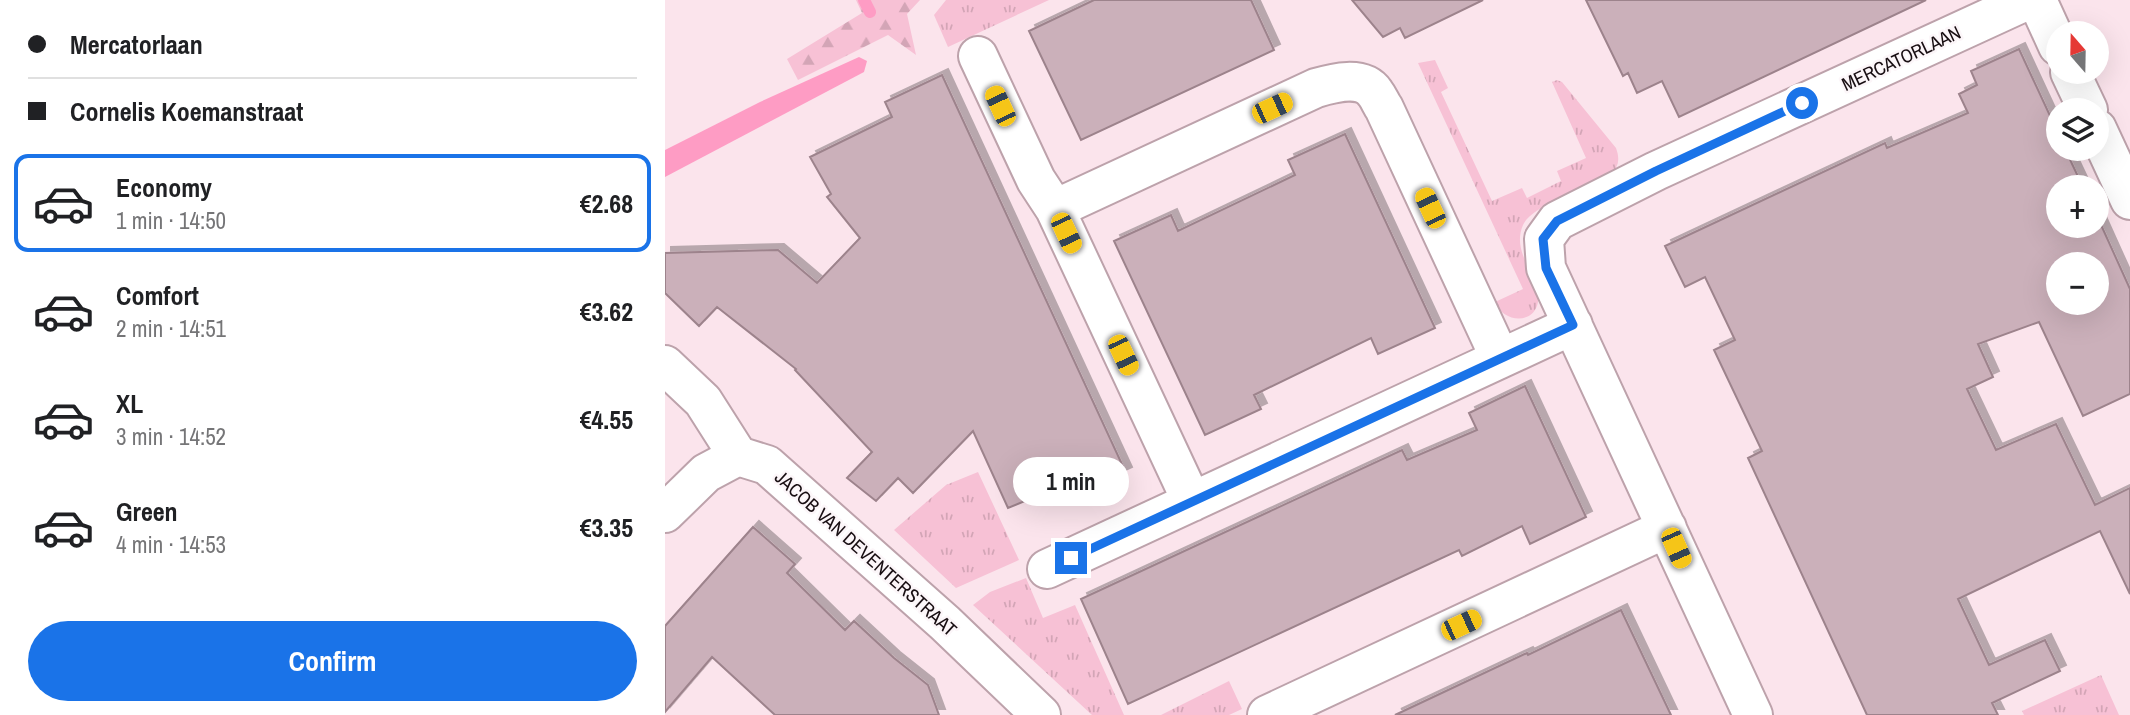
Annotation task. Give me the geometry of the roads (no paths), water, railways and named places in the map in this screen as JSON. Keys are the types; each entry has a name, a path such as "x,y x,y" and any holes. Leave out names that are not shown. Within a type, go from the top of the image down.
{"street":[{"name":"MERCATORLAAN","path":"1573,325 1546,268 1543,239 1557,221 1656,171 2028,0"},
{"path":"2037,0 2047,21"},
{"path":"978,56 1036,180 1055,209 1192,502"},
{"path":"1055,209 1316,88 1338,82 1361,83 1374,90 1384,108 1500,358"},
{"path":"2109,154 2130,200"},
{"path":"1047,569 1573,325 1753,715"},
{"path":"665,365 703,401 738,456 706,473 665,513"},
{"name":"JACOB VAN DEVENTERSTRAAT","path":"738,456 767,465 945,623 1041,715"},
{"path":"1267,715 1667,528"}],"waterway":[{"path":"864,0 870,12"}]}
